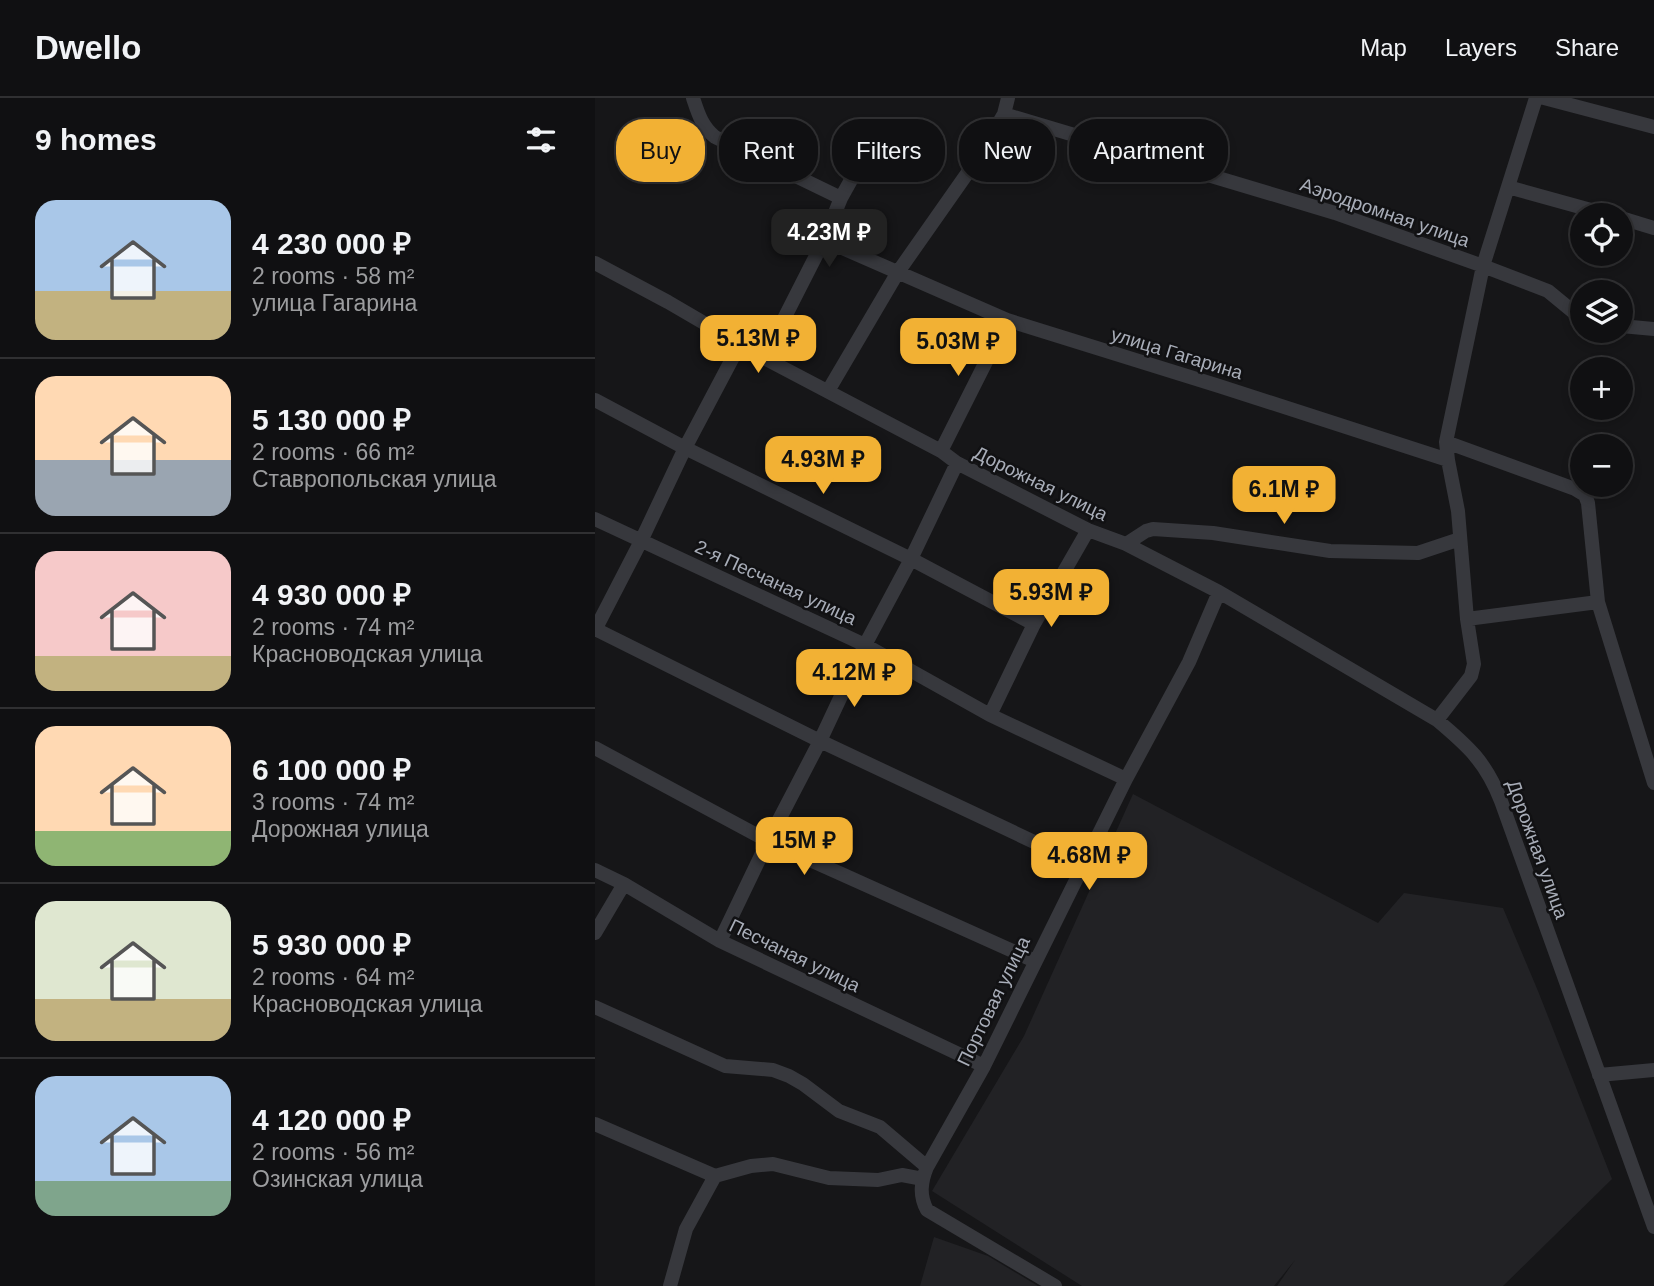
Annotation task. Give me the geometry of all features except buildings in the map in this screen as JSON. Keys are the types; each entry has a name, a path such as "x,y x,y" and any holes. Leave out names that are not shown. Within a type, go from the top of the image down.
{"street":[{"path":"693,98 706,129 715,137 841,198"},
{"path":"828,391 898,272 978,158 1004,114 1008,98"},
{"path":"1437,720 1474,669 1458,511 1446,442 1483,266 1535,98"},
{"path":"1544,98 1654,127"},
{"name":"Аэродромная улица","path":"1004,114 1335,213 1548,291 1570,309"},
{"path":"764,358 824,240 850,182"},
{"path":"1508,187 1570,204"},
{"path":"1633,222 1654,228"},
{"name":"улица Гагарина","path":"824,240 1007,320 1448,460"},
{"name":"Дорожная улица","path":"595,263 764,358 941,451 957,463 1088,530 1126,544 1219,592 1437,720 1466,744 1494,783 1654,1227"},
{"path":"941,451 1007,320"},
{"path":"1633,327 1654,329"},
{"path":"740,344 595,629 820,741 1083,865"},
{"path":"595,400 1034,624"},
{"path":"1446,442 1576,489 1585,495 1598,602 1654,783"},
{"path":"720,941 957,463"},
{"name":"2-я Песчаная улица","path":"595,519 865,645 990,715 1126,779"},
{"path":"1126,544 1153,529 1213,533 1330,551 1418,553 1460,539"},
{"path":"990,715 1034,624 1088,530"},
{"name":"Портовая улица","path":"1055,1286 927,1210 921,1197 925,1173 984,1066 1126,779 1189,662 1219,592"},
{"path":"1467,619 1598,602"},
{"path":"595,748 768,841 1035,961"},
{"name":"Песчаная улица","path":"595,870 624,884 720,941 984,1066"},
{"path":"595,933 624,884"},
{"path":"595,1007 725,1066 773,1070 789,1076 839,1111 880,1127 925,1173"},
{"path":"1599,1075 1654,1070"},
{"path":"595,1124 715,1176 751,1166 773,1164 829,1178 877,1180 925,1173"},
{"path":"670,1286 686,1229 715,1176"}],"shaded area":[{"path":"1133,794 1378,923 1404,893 1503,908 1612,1179 1503,1286 1277,1286 1295,1260 1274,1286 1082,1286 932,1191 1024,1036"},
{"path":"934,1237 988,1256 1038,1286 920,1286"}]}
